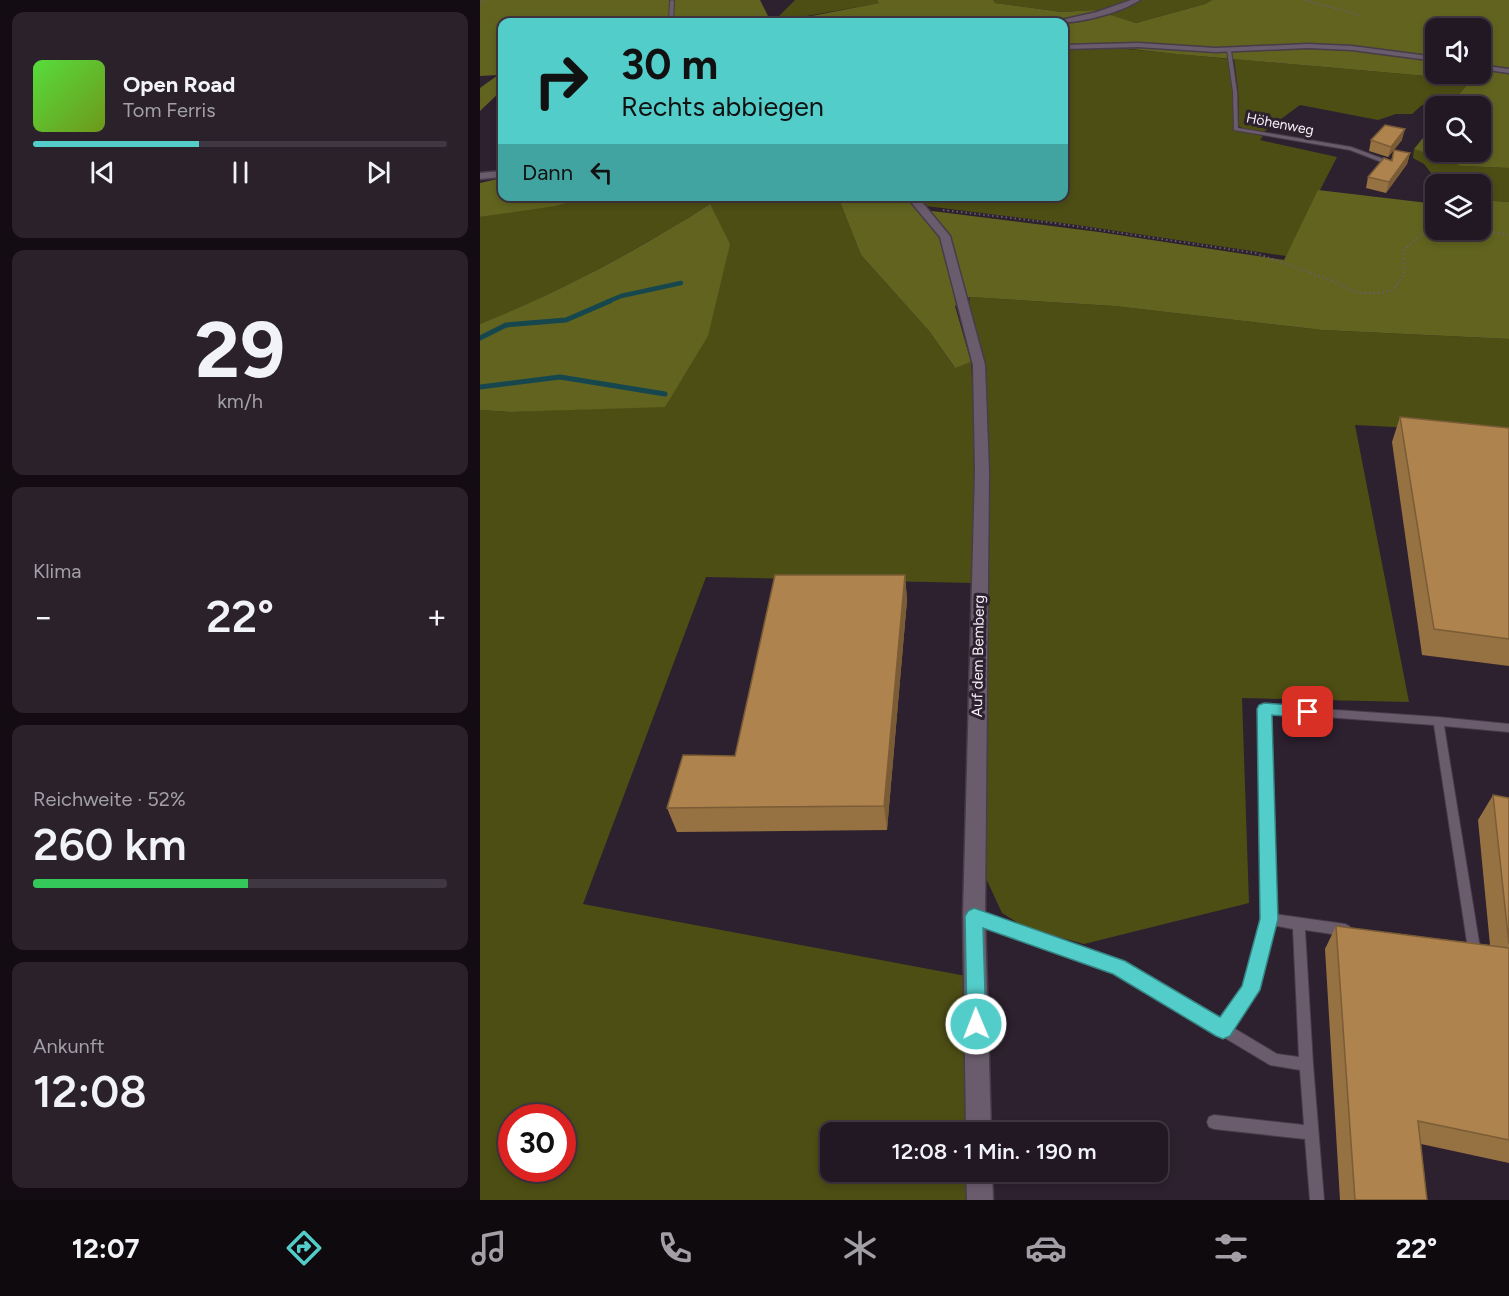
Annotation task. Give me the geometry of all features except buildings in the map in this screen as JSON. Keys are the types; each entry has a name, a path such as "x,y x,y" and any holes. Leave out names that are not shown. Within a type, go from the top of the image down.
{"street":[{"path":"1068,20 1099,14 1137,0"},
{"path":"1068,47 1137,45 1229,50 1308,46 1352,48 1425,58"},
{"path":"1491,69 1509,72"},
{"path":"480,176 498,174"},
{"name":"Auf dem Bemberg","path":"916,202 945,236 979,365 982,472 974,916 979,1122"},
{"path":"980,1182 980,1200"}],"lane":[{"path":"671,18 672,1"},
{"name":"Höhenweg","path":"1229,50 1235,92 1236,129 1361,152 1387,162 1386,170"},
{"path":"1223,1030 1250,990 1269,919 1264,709 1509,728"},
{"path":"1438,721 1473,948 1462,946"},
{"path":"974,916 1119,967 1275,1060 1306,1064"},
{"path":"1269,919 1358,932"},
{"path":"1299,924 1306,1064 1317,1200"},
{"path":"1214,1122 1312,1133"}],"path":[{"path":"480,3 487,0"},
{"path":"1304,0 1359,15"},
{"path":"916,202 1255,253 1317,275 1358,293 1380,293 1393,290 1404,275 1403,251 1425,232"},
{"path":"1491,232 1509,236"}],"shaded area":[{"path":"480,0 760,0 769,18 498,18 498,75 480,76"},
{"path":"795,0 877,0 880,3 796,18 777,18"},
{"path":"877,0 993,0 995,3 1062,12 1094,10 1136,23 1205,4 1212,0 1509,0 1509,168 1461,166 1450,162 1491,162 1491,96 1457,96 1468,84 1491,84 1491,18 1425,18 1425,76 1087,44 1068,46 1068,18 801,18 879,3"},
{"path":"993,0 1135,0 1102,13 1094,10 1062,12 995,3"},
{"path":"1139,0 1212,0 1205,4 1136,23 1105,14"},
{"path":"1096,46 1229,59 1233,130 1263,136 1260,140 1337,157 1286,256 1070,224 926,206 921,201 1068,201 1068,48"},
{"path":"1234,59 1425,76 1425,84 1468,84 1457,96 1425,96 1425,106 1422,105 1412,114 1396,114 1378,120 1300,105 1262,133 1245,130 1239,126"},
{"path":"498,75 498,94 480,111 480,88"},
{"path":"1425,135 1425,153 1414,149"},
{"path":"1414,149 1425,153 1425,162 1509,168 1509,202 1491,201 1491,174 1432,174 1424,164 1413,158"},
{"path":"498,179 498,201 574,201 480,217 480,183"},
{"path":"1318,190 1425,203 1425,240 1491,240 1491,201 1509,202 1509,339 1322,330 1114,306 970,297 955,306 971,362 955,368 929,331 861,255 840,201 908,201 916,208 924,210 1099,232 1284,260"},
{"path":"568,201 840,201 861,255 929,331 954,367 971,362 976,440 973,583 706,577 583,904 966,976 970,1122 820,1122 820,1182 971,1182 972,1200 480,1200 480,410 510,412 665,406 710,204 598,269 480,324 480,217"},
{"path":"710,204 730,244 708,336 665,407 510,412 480,410 480,324 598,269"},
{"path":"970,297 1114,306 1322,330 1509,339 1509,433 1355,425 1409,702 1242,698 1249,903 1084,944 1026,928 1002,913 984,874 984,371 969,302"}],"waterway":[{"path":"607,302 621,296 681,283"},
{"path":"480,338 506,325 566,320 610,301"},
{"path":"480,387 560,377 665,394"}],"route":[{"path":"976,1024 974,916 1119,967 1223,1030 1250,990 1269,919 1264,709 1308,712"}]}
